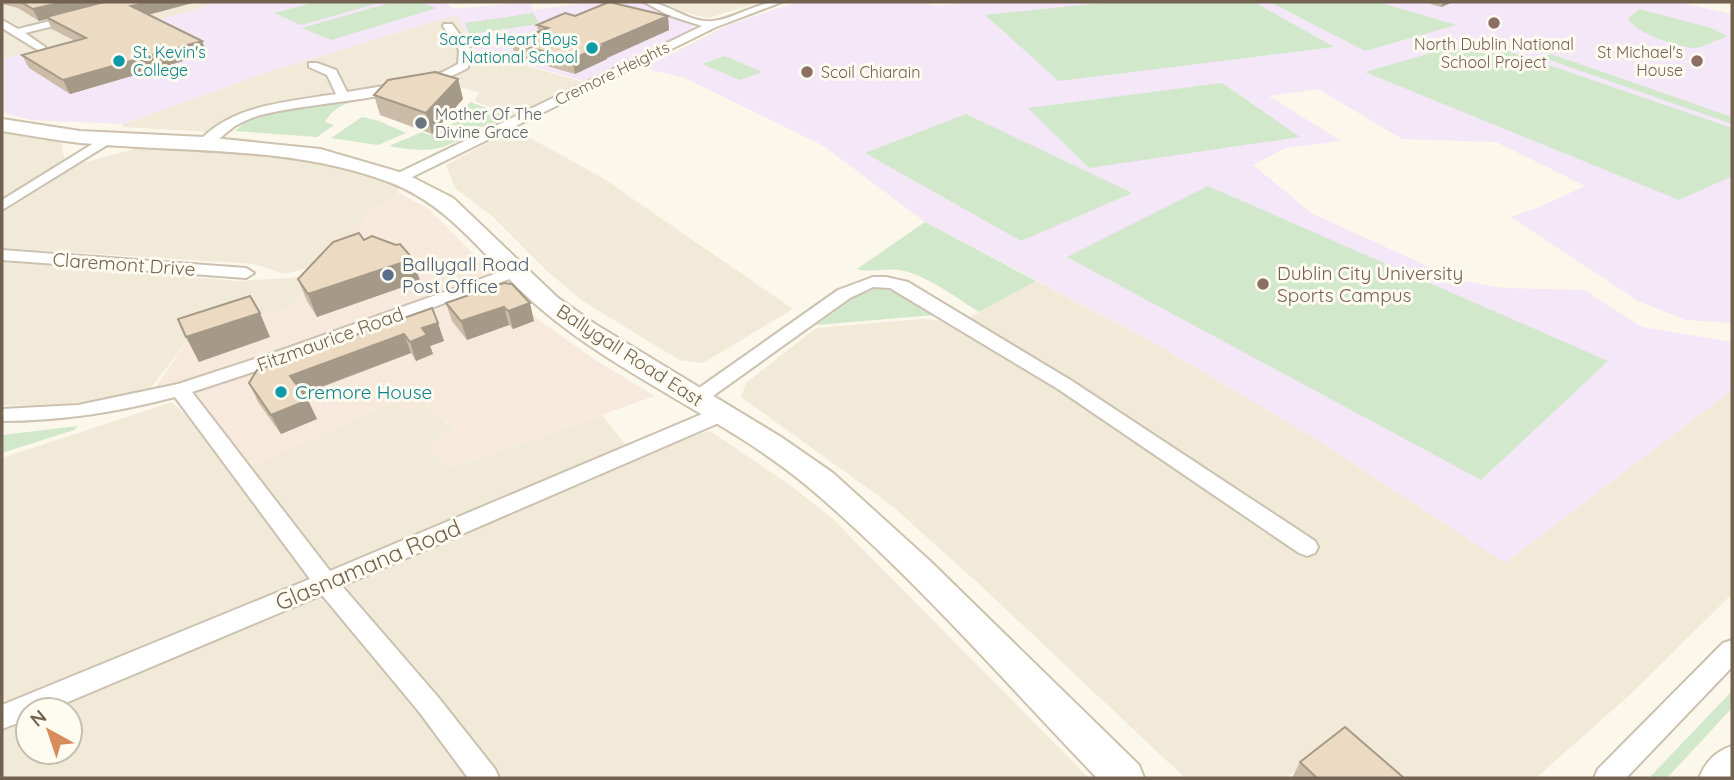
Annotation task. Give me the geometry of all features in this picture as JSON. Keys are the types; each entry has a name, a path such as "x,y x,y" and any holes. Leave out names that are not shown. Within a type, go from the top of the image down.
{"street":[{"path":"649,2 682,18 712,24"},
{"name":"Cremore Heights","path":"399,178 712,24 777,2"},
{"path":"18,33 83,16"},
{"path":"2,23 41,49"},
{"path":"204,143 232,122 259,111 424,82 464,66 465,50 448,26"},
{"path":"313,65 332,73 343,97"},
{"name":"Ballygall Road East","path":"2,125 107,139 204,143 320,155 399,178 445,203 549,303 586,330 770,444 822,481 918,570 1124,778"},
{"path":"2,206 107,139"},
{"name":"Claremont Drive","path":"2,255 246,273"},
{"name":"Fitzmaurice Road","path":"2,415 43,415 116,407 181,391 517,271"},
{"name":"Glasnamana Road","path":"7,714 150,658 326,583 709,406 844,294 870,282 891,281 902,286 1065,385 1307,547"},
{"path":"181,391 326,583 429,705 485,778"},
{"path":"1608,778 1732,650"},
{"path":"1719,778 1732,764"}],"shaded area":[{"path":"2,2 217,2 196,10 2,59"},
{"path":"217,2 445,2 453,9 529,2 534,10 592,2 642,2 658,12 693,26 693,30 584,81 474,50 457,16 268,72 123,124 31,120 2,112 2,59 196,10"},
{"path":"662,2 760,2 709,18 682,12"},
{"name":"Dublin City University Sports Campus","path":"798,2 920,2 935,6 975,2 1677,2 1732,14 1732,323 1686,320 1638,301 1511,217 1585,186 1496,142 1402,139 1318,89 1269,96 1341,141 1285,148 1253,165 1313,214 1458,280 1503,288 1584,290 1642,327 1732,342 1732,390 1505,563 1316,439 1146,338 925,222 824,146 685,78 643,68 731,24"},
{"path":"457,16 474,50 469,52 464,65 443,73 356,93 333,94 263,109 212,132 122,127 123,124 268,72"},
{"path":"476,53 587,83 518,116 476,102 475,99 480,93 440,81 469,68 470,56"},
{"path":"514,129 601,177 793,309 703,363 679,360 583,301 547,271 492,216 455,188 446,165"},
{"path":"2,130 61,140 65,163 2,201"},
{"path":"139,148 264,152 319,162 397,184 399,193 373,209 329,263 284,274 254,264 2,248 2,213 82,163"},
{"path":"399,193 429,209 540,321 600,363 655,396 449,468 426,446 455,428 422,403 406,411 394,402 243,470 181,392 147,399 189,339 289,309 373,209"},
{"path":"2,262 237,281 318,276 289,309 189,339 145,395 43,406 2,405"},
{"path":"1036,281 1146,338 1316,439 1505,563 1732,390 1732,594 1633,692 1536,778 1385,778 1332,743 1286,778 1185,778 891,505 741,397 746,383 816,328 921,319 961,322"},
{"path":"172,402 243,470 394,402 422,403 455,429 450,468 602,415 631,452 710,431 790,485 833,519 1089,778 2,778 2,458"}],"green space":[{"path":"316,2 382,2 301,25 274,13"},
{"path":"393,2 419,2 437,8 331,40 302,28"},
{"path":"1112,2 1254,2 1334,47 1059,81 985,15"},
{"path":"1270,2 1378,2 1456,25 1365,51"},
{"path":"1639,9 1711,28 1727,36 1698,48 1667,42 1632,24 1628,18"},
{"path":"533,13 539,24 469,34 465,23"},
{"path":"1476,40 1732,128 1732,176 1679,200 1365,72"},
{"path":"1551,54 1732,117 1732,124 1541,57"},
{"path":"725,56 762,72 740,80 702,64"},
{"path":"1222,83 1300,137 1089,168 1028,108"},
{"path":"386,93 336,109 325,122 334,125 317,137 235,131 254,115"},
{"path":"470,102 511,117 489,127 451,125"},
{"path":"966,114 1132,193 1021,241 865,153"},
{"path":"362,117 406,133 378,145 331,138"},
{"path":"439,130 479,130 445,146 427,150 389,146 422,132 430,135"},
{"path":"1208,186 1608,361 1481,480 1067,257"},
{"path":"925,222 1036,281 979,312 911,273 900,270 857,269"},
{"path":"877,288 890,289 934,315 816,325 858,295"},
{"path":"78,426 74,430 2,453 2,435"},
{"path":"1732,691 1732,708 1667,778 1649,778"}],"building":[{"path":"21,2 63,2 33,9"},
{"path":"104,2 148,2 131,6 202,41 63,80 22,55 86,38 46,17"},
{"path":"609,2 668,16 572,59 512,43 548,28 537,25 565,13 575,16"},
{"path":"435,72 458,79 426,113 374,95 388,80"},
{"path":"359,233 364,240 372,236 400,244 413,259 308,294 298,279 333,242"},
{"path":"504,283 512,284 530,303 508,311 504,307 461,321 446,303"},
{"path":"250,296 260,313 186,337 178,319"},
{"path":"432,308 438,323 422,328 427,335 410,342 404,334 290,376 308,400 271,415 249,383 257,370"},
{"path":"1345,727 1404,778 1317,778 1300,762"}],"place":[{"name":"North Dublin National School Project","path":"1494,23"},
{"name":"Sacred Heart Boys National School","path":"592,48"},
{"name":"St. Kevin's College","path":"119,61"},
{"name":"St Michael's House","path":"1697,61"},
{"name":"Scoil Chiarain","path":"807,72"},
{"name":"Mother Of The Divine Grace","path":"421,123"},
{"name":"Ballygall Road Post Office","path":"388,275"},
{"name":"Dublin City University Sports Campus","path":"1263,284"},
{"name":"Cremore House","path":"281,392"}]}
